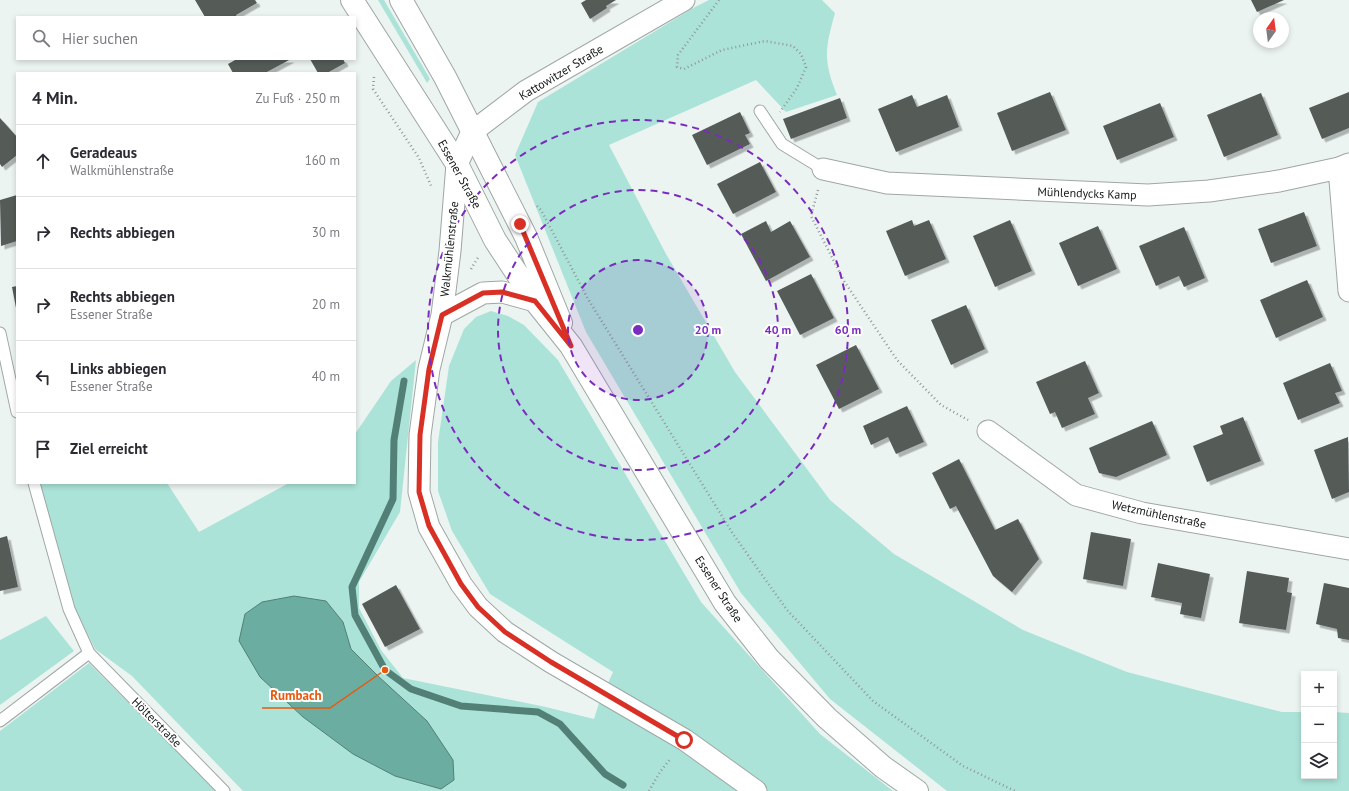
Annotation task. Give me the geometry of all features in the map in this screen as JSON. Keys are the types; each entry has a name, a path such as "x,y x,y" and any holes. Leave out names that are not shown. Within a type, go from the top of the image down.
{"main road":[{"name":"Essener Straße","path":"352,0 457,164 495,240 535,301 571,346 725,603 769,659 827,718 883,767 917,791"},
{"name":"Essener Straße","path":"401,0 445,77 526,237 571,346"}],"street":[{"name":"Kattowitzer Straße","path":"457,164 472,132 526,91 680,1"},
{"name":"Walkmühlenstraße","path":"457,164 449,266 442,315 429,369 420,435 419,492 429,526 461,584 478,607 505,632 551,662 684,740 756,791"},
{"name":"Mühlendycks Kamp","path":"823,169 887,183 1148,195 1209,191 1279,181 1344,166"},
{"path":"1344,166 1349,291"},
{"path":"442,315 483,293 502,292 535,301"},
{"name":"Wetzmühlenstraße","path":"988,431 1076,495 1142,513 1349,549"}],"lane":[{"path":"760,111 770,123 782,144 823,169"},
{"path":"0,333 16,407"},
{"name":"Hölterstraße","path":"34,484 69,609 89,653 224,791"},
{"path":"0,721 89,653"}],"path":[{"path":"719,0 678,55 677,67 684,69 722,50 765,41 794,46 801,54 806,68 797,88 770,123"},
{"path":"373,89 419,158 433,191"},
{"path":"823,169 811,216 844,281 897,360 941,405 988,431"},
{"path":"541,210 588,299 733,534 786,610 873,701 963,766 1015,791"},
{"path":"649,791 660,772"}],"shaded area":[{"path":"378,0 384,0 430,79 427,83"},
{"path":"709,0 822,0 835,13 829,36 827,54 829,72 837,95 786,112 756,80 609,145 666,254 735,372 830,500 894,554 1023,630 1127,672 1282,712 1301,712 1301,779 1337,779 1337,712 1349,713 1349,791 947,791 830,699 741,593 586,332 515,155 538,102"},
{"path":"491,311 508,316 524,325 558,360 701,602 820,734 893,791 243,791 132,676 95,649 73,605 40,484 168,484 199,532 287,484 356,484 356,433 391,381 416,360 400,512 359,582 359,608 381,650 403,678 546,707 594,719 599,703 613,672 490,594 452,531 438,491 438,442 449,366 464,329 476,317"},
{"path":"294,596 326,601 343,622 351,649 427,721 453,760 454,780 441,789 395,776 353,754 303,717 260,677 239,641 245,614 262,602"},
{"path":"46,616 74,651 0,705 0,640"},
{"path":"89,663 217,791 0,791 0,731"}],"building":[{"path":"195,0 255,0 257,3 236,16 204,16"},
{"path":"586,0 616,0 590,19 581,3"},
{"path":"1251,0 1284,0 1257,12"},
{"path":"235,60 289,60 267,72 232,72 228,64"},
{"path":"311,60 344,60 345,63 329,72 317,72"},
{"path":"1050,92 1066,130 1012,151 997,113"},
{"path":"1349,92 1349,128 1322,139 1309,108"},
{"path":"1261,93 1278,135 1224,157 1207,115"},
{"path":"912,95 917,107 947,95 959,127 896,152 878,109"},
{"path":"840,98 847,118 791,139 783,119"},
{"path":"1160,103 1174,137 1117,160 1103,126"},
{"path":"740,112 750,133 745,135 750,144 707,165 692,135"},
{"path":"0,118 16,136 16,156 2,167 0,164"},
{"path":"760,162 776,192 733,214 717,184"},
{"path":"16,195 16,241 1,246 0,200"},
{"path":"1304,212 1317,246 1271,263 1258,229"},
{"path":"912,220 914,226 929,220 946,259 905,276 886,231"},
{"path":"1010,220 1032,271 995,287 973,236"},
{"path":"766,221 771,232 790,221 810,257 766,281 741,234"},
{"path":"1098,226 1117,269 1078,286 1059,243"},
{"path":"1184,227 1205,278 1184,287 1179,276 1156,286 1139,246"},
{"path":"811,274 834,318 800,335 777,291"},
{"path":"1307,280 1323,317 1276,338 1260,300"},
{"path":"16,286 16,308 12,287"},
{"path":"966,305 985,349 951,365 931,320"},
{"path":"856,345 879,389 839,409 816,365"},
{"path":"1085,361 1099,393 1088,398 1095,414 1062,428 1055,412 1050,414 1036,382"},
{"path":"1330,363 1342,391 1335,393 1340,403 1298,420 1283,383"},
{"path":"907,406 924,442 896,454 888,437 871,445 863,426"},
{"path":"1243,417 1261,461 1207,482 1193,446 1223,434 1220,426"},
{"path":"1152,421 1167,455 1116,477 1099,473 1089,448"},
{"path":"1348,437 1349,492 1332,499 1314,450"},
{"path":"959,459 995,530 1018,519 1039,559 1012,592 993,576 956,506 950,509 932,473"},
{"path":"1091,532 1131,539 1123,586 1083,579"},
{"path":"7,536 18,587 0,591 0,538"},
{"path":"1158,563 1210,574 1201,618 1180,614 1182,603 1151,597"},
{"path":"1247,571 1289,578 1287,592 1292,593 1286,630 1239,623"},
{"path":"1324,583 1349,588 1349,640 1338,638 1337,629 1316,624"},
{"path":"396,585 420,629 385,647 362,604"}],"waterway":[{"path":"404,381 394,440 393,499 352,587 355,615 385,670 411,689 461,706 538,712 560,724 605,774 623,785"}],"place":[{"name":"Rumbach","path":"385,670"}],"route":[{"path":"520,224 571,346 535,301 502,292 483,293 442,315 429,369 420,435 419,492 429,526 461,584 478,607 505,632 551,662 684,740"}]}
